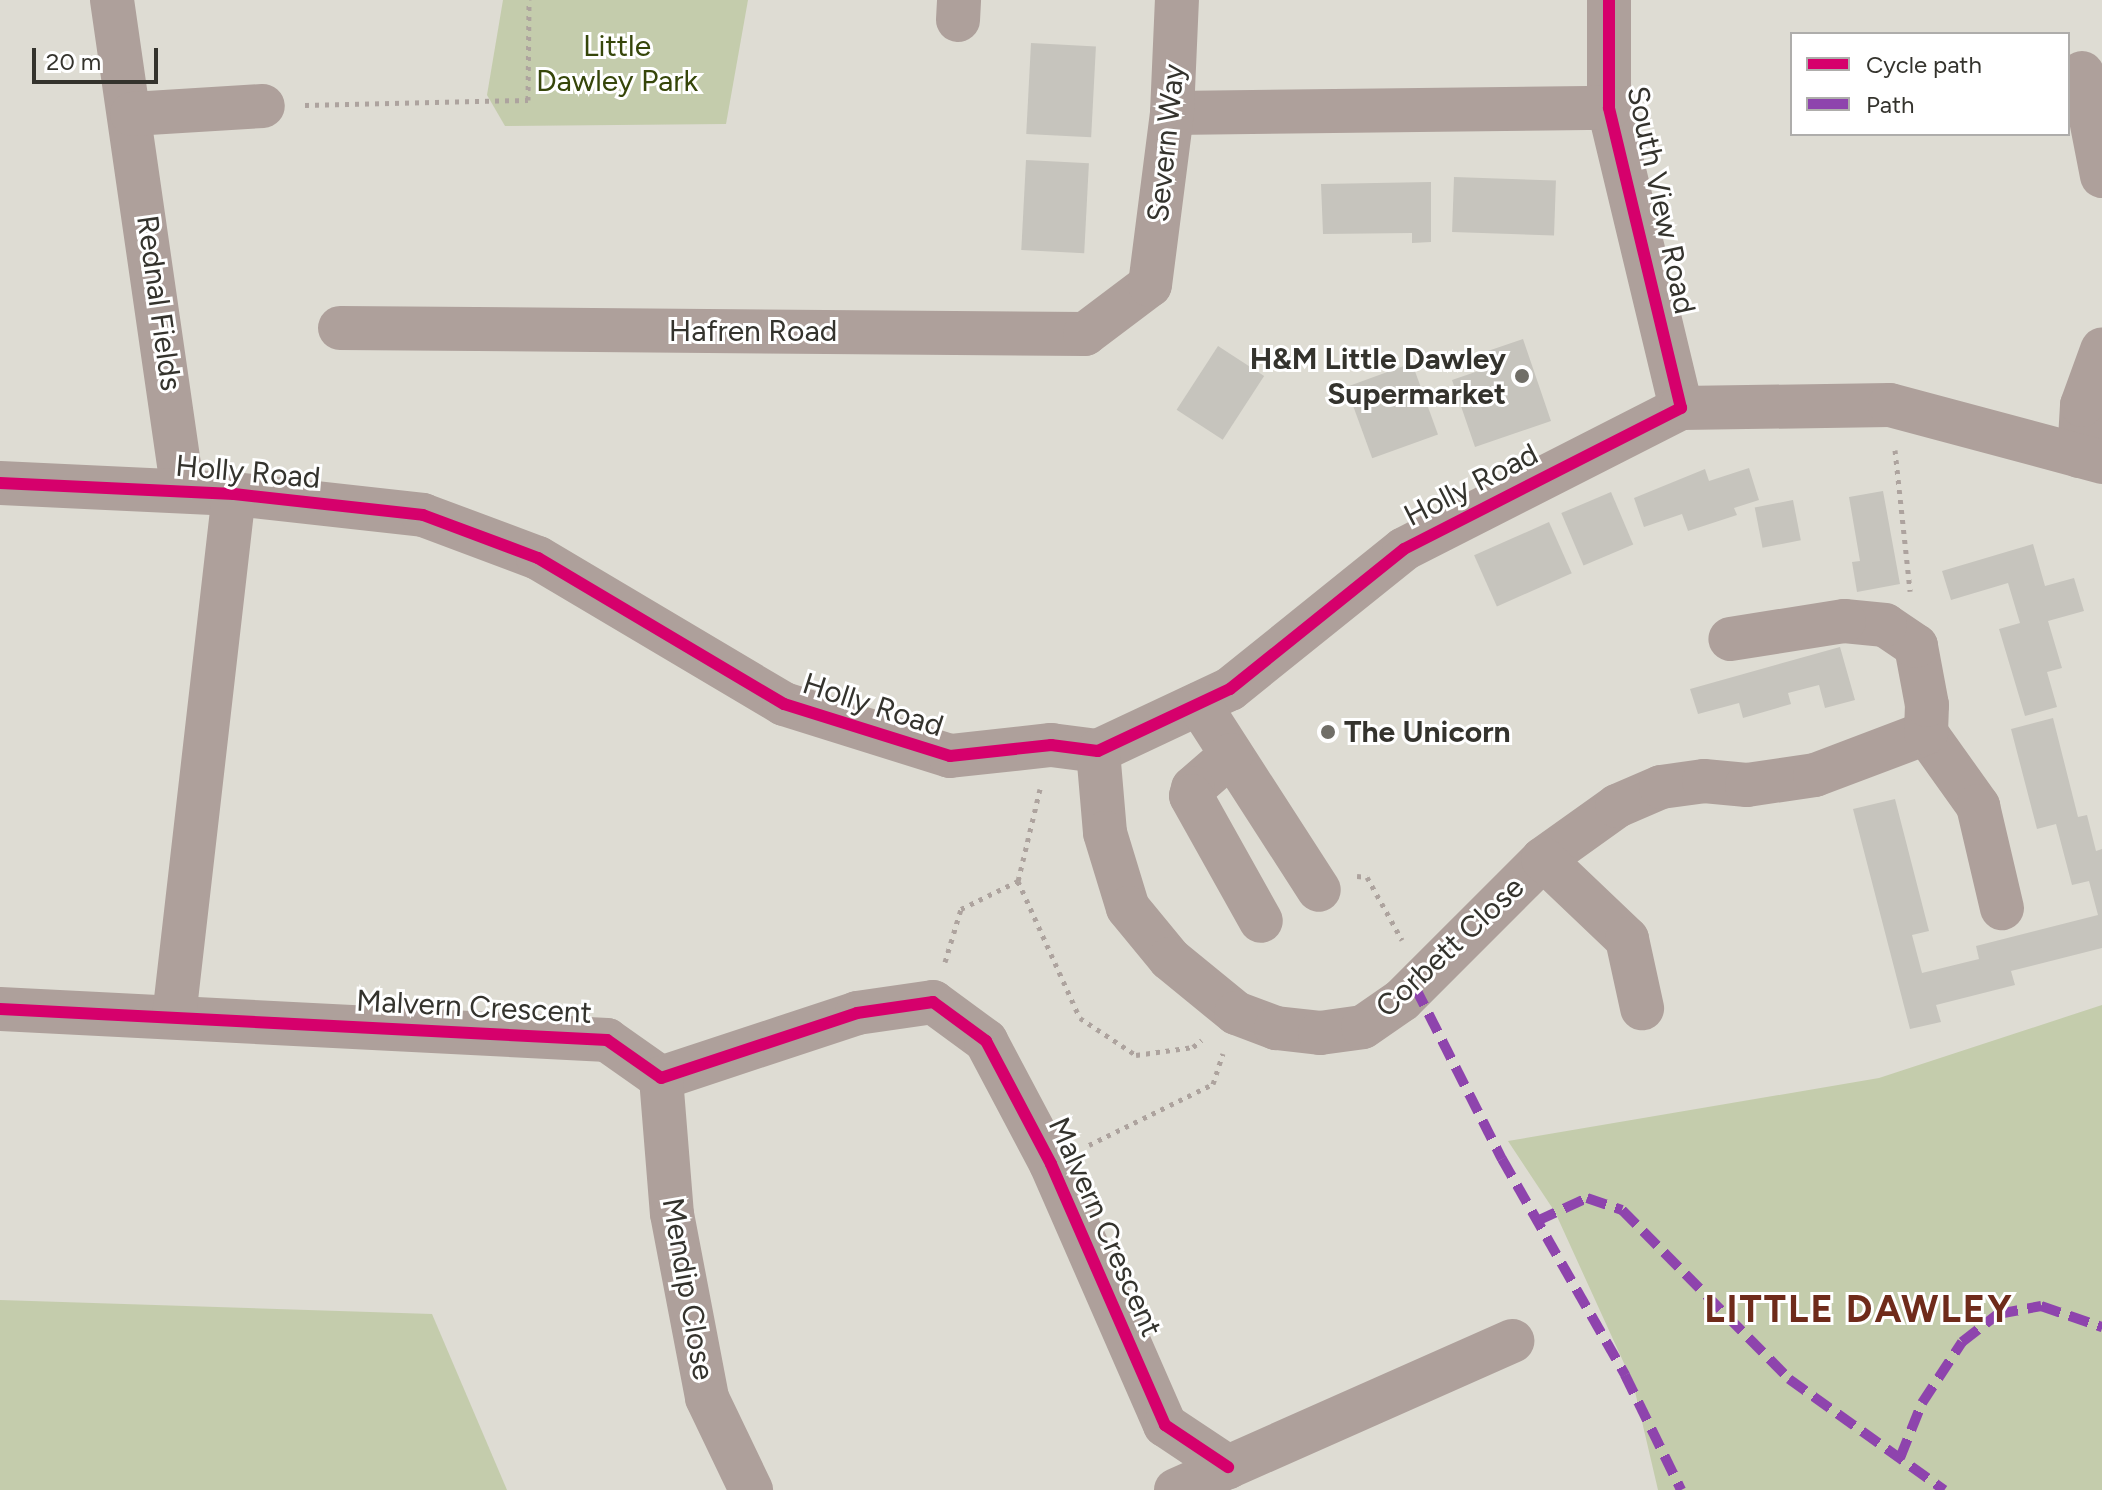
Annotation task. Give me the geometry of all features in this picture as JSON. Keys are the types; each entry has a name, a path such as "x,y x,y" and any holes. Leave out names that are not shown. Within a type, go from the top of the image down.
{"street":[{"name":"Rednal Fields","path":"112,0 132,114 183,491"},
{"name":"Severn Way","path":"1150,285 1172,113 1177,0"},
{"name":"South View Road","path":"1609,0 1609,108 1681,408"},
{"path":"2082,73 2102,176"},
{"path":"132,114 263,106"},
{"path":"1172,113 1609,108"},
{"name":"Hafren Road","path":"340,328 1085,334 1150,285"},
{"path":"2090,459 2082,405 2102,350"},
{"name":"Holly Road","path":"0,483 234,494 423,515 538,558 784,704 950,756 1051,745 1098,751 1199,704 1230,689 1404,549 1681,408 1890,405 2090,459"},
{"path":"174,1017 234,494"},
{"path":"1730,639 1844,621 1885,625 1916,646 1927,705 1926,733 1978,806 2002,908"},
{"path":"1199,704 1319,890"},
{"name":"Corbett Close","path":"1098,751 1105,833 1128,908 1170,959 1236,1013 1276,1028 1320,1033 1363,1027 1423,978 1543,859 1617,806 1661,787 1704,781 1747,785 1815,775 1926,733"},
{"path":"1231,755 1193,788 1191,796 1261,921"},
{"name":"Corbett Close","path":"1543,859 1627,939 1642,1008"},
{"path":"661,1078 857,1013 933,1002"},
{"name":"Malvern Crescent","path":"933,1002 986,1041 1051,1164 1165,1425 1228,1467"},
{"name":"Malvern Crescent","path":"0,1009 607,1040 661,1078"},
{"name":"Mendip Close","path":"661,1078 672,1214 707,1398 751,1490"},
{"path":"1176,1490 1512,1341"}],"path":[{"path":"263,106 528,100 529,0"},
{"path":"1890,405 1916,646"},
{"path":"1051,745 1018,881 1080,1018 1136,1055 1193,1047 1236,1013"},
{"path":"1319,890 1351,875 1367,877 1423,978"},
{"path":"933,1002 961,909 1018,881"},
{"path":"1051,1164 1213,1084 1236,1013"}],"green space":[{"name":"Little Dawley Park","path":"503,0 748,0 726,124 505,126 487,95"},
{"path":"2102,1005 2102,1490 1658,1490 1633,1383 1555,1212 1508,1141 1879,1078"},
{"path":"0,1300 432,1314 507,1490 0,1490"}],"building":[{"path":"1031,43 1096,46 1091,137 1026,134"},
{"path":"1026,160 1089,163 1084,253 1021,250"},
{"path":"1454,177 1556,181 1554,236 1452,232"},
{"path":"1431,182 1431,242 1412,243 1412,233 1323,234 1321,184"},
{"path":"1523,339 1551,421 1475,447 1452,380 1487,368 1482,353"},
{"path":"1218,346 1264,376 1223,440 1177,410"},
{"path":"1412,363 1438,434 1372,458 1346,387"},
{"path":"1749,468 1759,500 1734,508 1737,515 1688,531 1682,514 1644,527 1634,498 1705,469 1709,481"},
{"path":"1883,491 1900,584 1857,592 1852,562 1860,561 1849,497"},
{"path":"1611,492 1633,544 1584,566 1561,513"},
{"path":"1793,500 1801,540 1763,548 1755,507"},
{"path":"1549,522 1572,573 1497,607 1474,555"},
{"path":"2033,544 2045,586 2074,578 2084,611 2048,621 2062,668 2047,672 2057,707 2025,716 1999,629 2020,623 2008,583 1951,600 1942,571"},
{"path":"1840,647 1855,700 1825,708 1819,685 1788,693 1791,704 1743,718 1739,703 1698,714 1690,689"},
{"path":"2053,718 2078,817 2087,815 2096,851 2102,849 2102,948 2011,971 2015,985 1936,1005 1941,1022 1910,1029 1853,809 1895,799 1929,931 1912,935 1922,973 1979,959 1976,946 2098,915 2089,881 2072,885 2056,824 2037,829 2011,729"}],"marked path":[{"path":"1415,987 1502,1159 1625,1375 1681,1490"},
{"path":"1537,1221 1587,1198 1622,1210 1789,1379 1944,1490"},
{"path":"1900,1458 1922,1403 1962,1342 1998,1314 2041,1306 2102,1327"}],"cycle path":[{"path":"0,483 234,494 423,515 538,558 784,704 950,756 1051,745 1098,751 1230,689 1404,549 1681,408 1609,108 1609,0"},
{"path":"0,1009 607,1040 661,1078 857,1013 933,1002 986,1041 1051,1164 1165,1425 1228,1467"}],"place":[{"name":"H&M Little Dawley Supermarket","path":"1522,376"},
{"name":"The Unicorn","path":"1328,732"}],"district":[{"name":"LITTLE DAWLEY","path":"1859,1310"}]}
